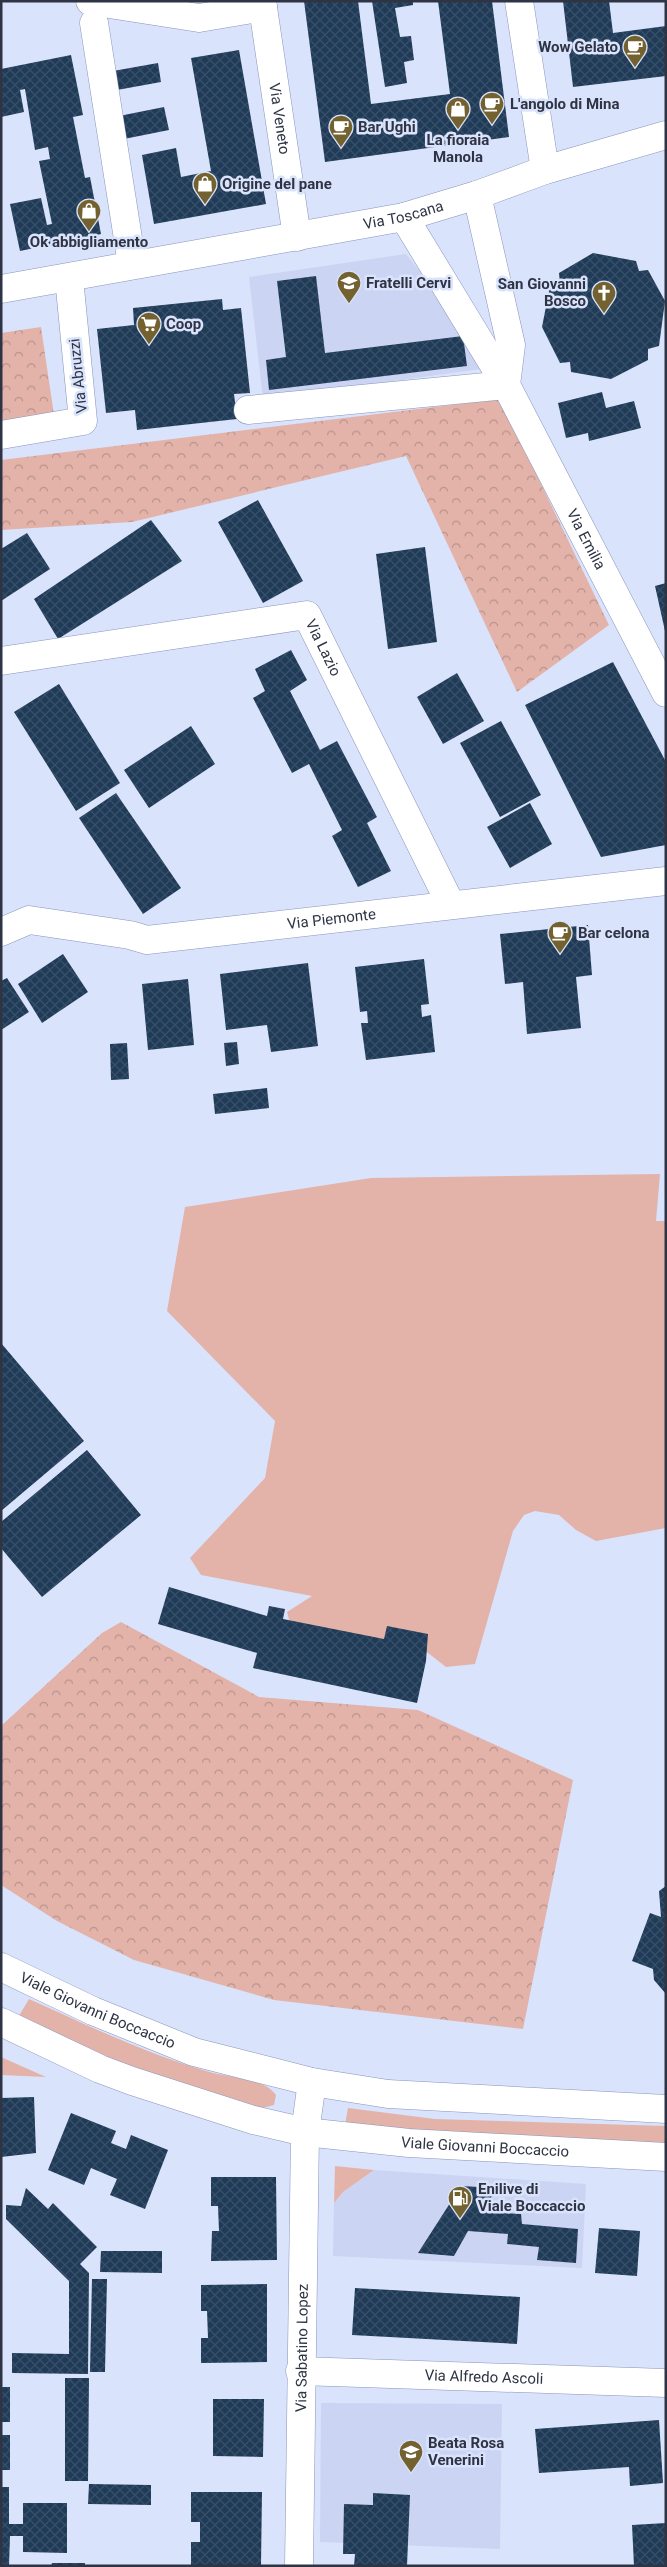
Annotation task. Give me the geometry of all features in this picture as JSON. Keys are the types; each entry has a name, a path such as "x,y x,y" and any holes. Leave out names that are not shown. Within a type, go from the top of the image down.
{"street":[{"path":"519,1 545,170"},
{"path":"132,264 92,12 199,18 262,4"},
{"name":"Via Veneto","path":"262,4 297,237"},
{"name":"Via Toscana","path":"1,289 69,278 132,264 404,217 477,195 545,170 666,135"},
{"path":"248,410 506,386 511,345 477,195"},
{"name":"Via Emilia","path":"404,217 506,386 665,691"},
{"name":"Via Abruzzi","path":"1,435 83,421 69,278"},
{"name":"Via Lazio","path":"1,660 308,615 451,905"},
{"name":"Via Piemonte","path":"1,932 29,920 130,935 147,940 666,881"},
{"name":"Viale Giovanni Boccaccio","path":"1,1967 92,2011 194,2052 312,2082 388,2094 666,2109"},
{"name":"Viale Giovanni Boccaccio","path":"1,2022 92,2065 132,2081 253,2120 305,2132 408,2143 666,2157"},
{"path":"305,2132 312,2082"},
{"name":"Via Sabatino Lopez","path":"299,2566 300,2371 305,2132"},
{"name":"Via Alfredo Ascoli","path":"300,2371 666,2383"}],"shaded area":[{"name":"Fratelli Cervi","path":"406,254 468,332 488,368 263,399 249,277"},
{"path":"374,2170 586,2184 582,2268 333,2256 334,2203 343,2192"},
{"name":"Beata Rosa Venerini","path":"321,2403 502,2404 500,2549 320,2542"}],"green space":[{"path":"41,327 54,415 1,423 1,333"},
{"path":"500,399 609,625 517,692 406,456 132,522 1,530 1,460"},
{"path":"660,1174 656,1221 666,1221 666,1528 596,1541 576,1530 559,1515 535,1511 524,1515 513,1531 475,1664 446,1667 423,1649 291,1627 287,1612 312,1596 201,1575 190,1558 265,1478 275,1421 167,1311 185,1207 371,1178"},
{"path":"121,1622 259,1697 418,1710 573,1780 523,2029 274,2000 134,1960 57,1921 1,1885 1,1726 102,1633"},
{"path":"29,1999 166,2058 213,2073 263,2085 276,2095 274,2105 262,2108 246,2106 92,2052 17,2019"},
{"path":"1,2057 46,2077 1,2075"},
{"path":"348,2108 435,2119 666,2126 666,2146 345,2125"},
{"path":"335,2166 374,2170 343,2192 334,2203"}],"building":[{"path":"304,1 358,1 371,104 450,94 438,1 492,1 509,137 325,162"},
{"path":"372,1 413,1 413,5 395,8 400,37 411,36 414,60 404,62 407,83 385,87"},
{"path":"563,1 609,1 613,33 666,26 666,76 573,87"},
{"path":"239,50 266,204 154,224 142,155 176,148 181,177 211,171 191,58"},
{"path":"71,55 83,115 73,117 85,178 90,177 101,234 20,251 10,204 41,198 47,225 52,224 39,161 50,159 48,147 35,150 25,89 20,90 24,112 1,117 1,69"},
{"path":"158,63 161,82 117,90 113,71"},
{"path":"164,107 169,130 124,139 119,116"},
{"name":"San Giovanni Bosco","path":"593,253 636,261 639,271 648,270 665,301 659,346 648,349 648,360 611,379 571,372 570,362 560,363 542,327 550,286 560,284 559,273"},
{"path":"316,276 325,353 463,336 467,366 269,390 266,360 286,357 277,281"},
{"path":"222,299 223,310 241,308 250,393 234,394 237,419 137,430 135,410 106,413 97,329 134,325 133,308"},
{"path":"602,392 606,408 634,401 641,428 589,441 588,433 566,438 558,403"},
{"path":"258,500 303,581 263,603 218,522"},
{"path":"151,520 182,561 58,639 34,599"},
{"path":"27,533 50,569 1,601 1,549"},
{"path":"425,547 437,642 388,649 376,554"},
{"path":"666,583 666,631 665,631 655,586"},
{"path":"291,650 307,680 290,691 320,750 337,741 377,817 367,823 391,871 358,887 332,836 342,830 309,764 292,773 253,698 265,691 255,669"},
{"path":"613,662 666,762 666,845 601,857 525,705"},
{"path":"457,673 484,721 443,744 417,697"},
{"path":"59,684 120,783 76,811 14,712"},
{"path":"501,721 541,795 500,817 460,743"},
{"path":"191,726 215,764 149,808 124,770"},
{"path":"116,793 181,888 143,914 79,818"},
{"path":"530,803 552,844 510,868 487,827"},
{"path":"588,925 592,975 576,977 581,1028 527,1034 523,982 505,984 500,934"},
{"path":"63,954 88,992 42,1023 18,984"},
{"path":"424,959 429,1004 421,1005 422,1017 431,1015 435,1052 366,1060 361,1023 368,1023 367,1011 360,1012 355,967"},
{"path":"308,963 318,1046 271,1052 267,1025 226,1030 220,974"},
{"path":"7,978 29,1012 1,1030 1,981"},
{"path":"188,979 194,1045 148,1050 142,984"},
{"path":"237,1042 239,1064 226,1066 224,1043"},
{"path":"127,1043 129,1079 111,1080 110,1044"},
{"path":"267,1088 269,1108 215,1114 213,1094"},
{"path":"1,1343 84,1441 1,1511"},
{"path":"87,1450 141,1515 42,1597 1,1548 1,1522"},
{"path":"169,1587 267,1616 269,1606 285,1609 283,1619 384,1639 387,1626 428,1634 426,1661 417,1703 253,1668 257,1653 158,1624"},
{"path":"666,1886 666,1994 654,1980 653,1969 632,1961 650,1913 661,1917 659,1891"},
{"path":"34,2097 36,2153 1,2157 1,2098"},
{"path":"71,2113 116,2131 111,2143 126,2149 131,2135 168,2150 145,2209 110,2195 117,2179 91,2168 84,2185 48,2170"},
{"path":"211,2177 276,2177 277,2260 211,2261 212,2231 219,2231 218,2206 211,2206"},
{"path":"461,2186 497,2188 482,2212 521,2214 522,2224 578,2229 576,2263 537,2260 539,2247 507,2244 508,2234 468,2231 454,2256 418,2253"},
{"path":"26,2188 48,2209 53,2203 97,2247 80,2264 89,2273 88,2374 12,2373 12,2353 69,2354 69,2281 6,2219 6,2205 21,2206"},
{"path":"599,2228 640,2231 637,2276 595,2273"},
{"path":"101,2251 162,2251 162,2273 100,2272"},
{"path":"92,2279 107,2279 105,2372 90,2372"},
{"path":"267,2284 267,2362 201,2363 201,2338 208,2338 207,2311 201,2311 201,2285"},
{"path":"355,2288 520,2297 517,2344 352,2335"},
{"path":"65,2378 89,2378 88,2481 65,2481"},
{"path":"1,2387 10,2387 10,2422 1,2422"},
{"path":"213,2399 264,2399 263,2457 213,2456"},
{"path":"659,2420 663,2483 630,2486 629,2467 539,2473 535,2429"},
{"path":"1,2435 10,2435 10,2470 1,2470"},
{"path":"89,2484 151,2485 151,2505 88,2504"},
{"path":"1,2487 9,2487 9,2524 23,2524 23,2503 67,2503 67,2553 23,2552 23,2536 10,2536 9,2566 1,2566"},
{"path":"191,2492 262,2492 261,2566 191,2566 191,2542 200,2542 200,2522 191,2522"},
{"path":"373,2493 410,2495 407,2566 354,2566 355,2554 343,2554 344,2504 373,2505"},
{"path":"666,2523 666,2566 634,2566 632,2525"},
{"path":"52,2563 85,2563 85,2566 51,2566"}],"place":[{"name":"Wow Gelato","path":"635,68"},
{"name":"L'angolo di Mina","path":"492,125"},
{"name":"La fioraia Manola","path":"458,130"},
{"name":"Bar Ughi","path":"341,148"},
{"name":"Origine del pane","path":"205,205"},
{"name":"Ok abbigliamento","path":"89,232"},
{"name":"Fratelli Cervi","path":"349,304"},
{"name":"San Giovanni Bosco","path":"604,314"},
{"name":"Coop","path":"149,345"},
{"name":"Bar celona","path":"560,954"},
{"name":"Enilive di Viale Boccaccio","path":"460,2219"},
{"name":"Beata Rosa Venerini","path":"411,2473"}]}
